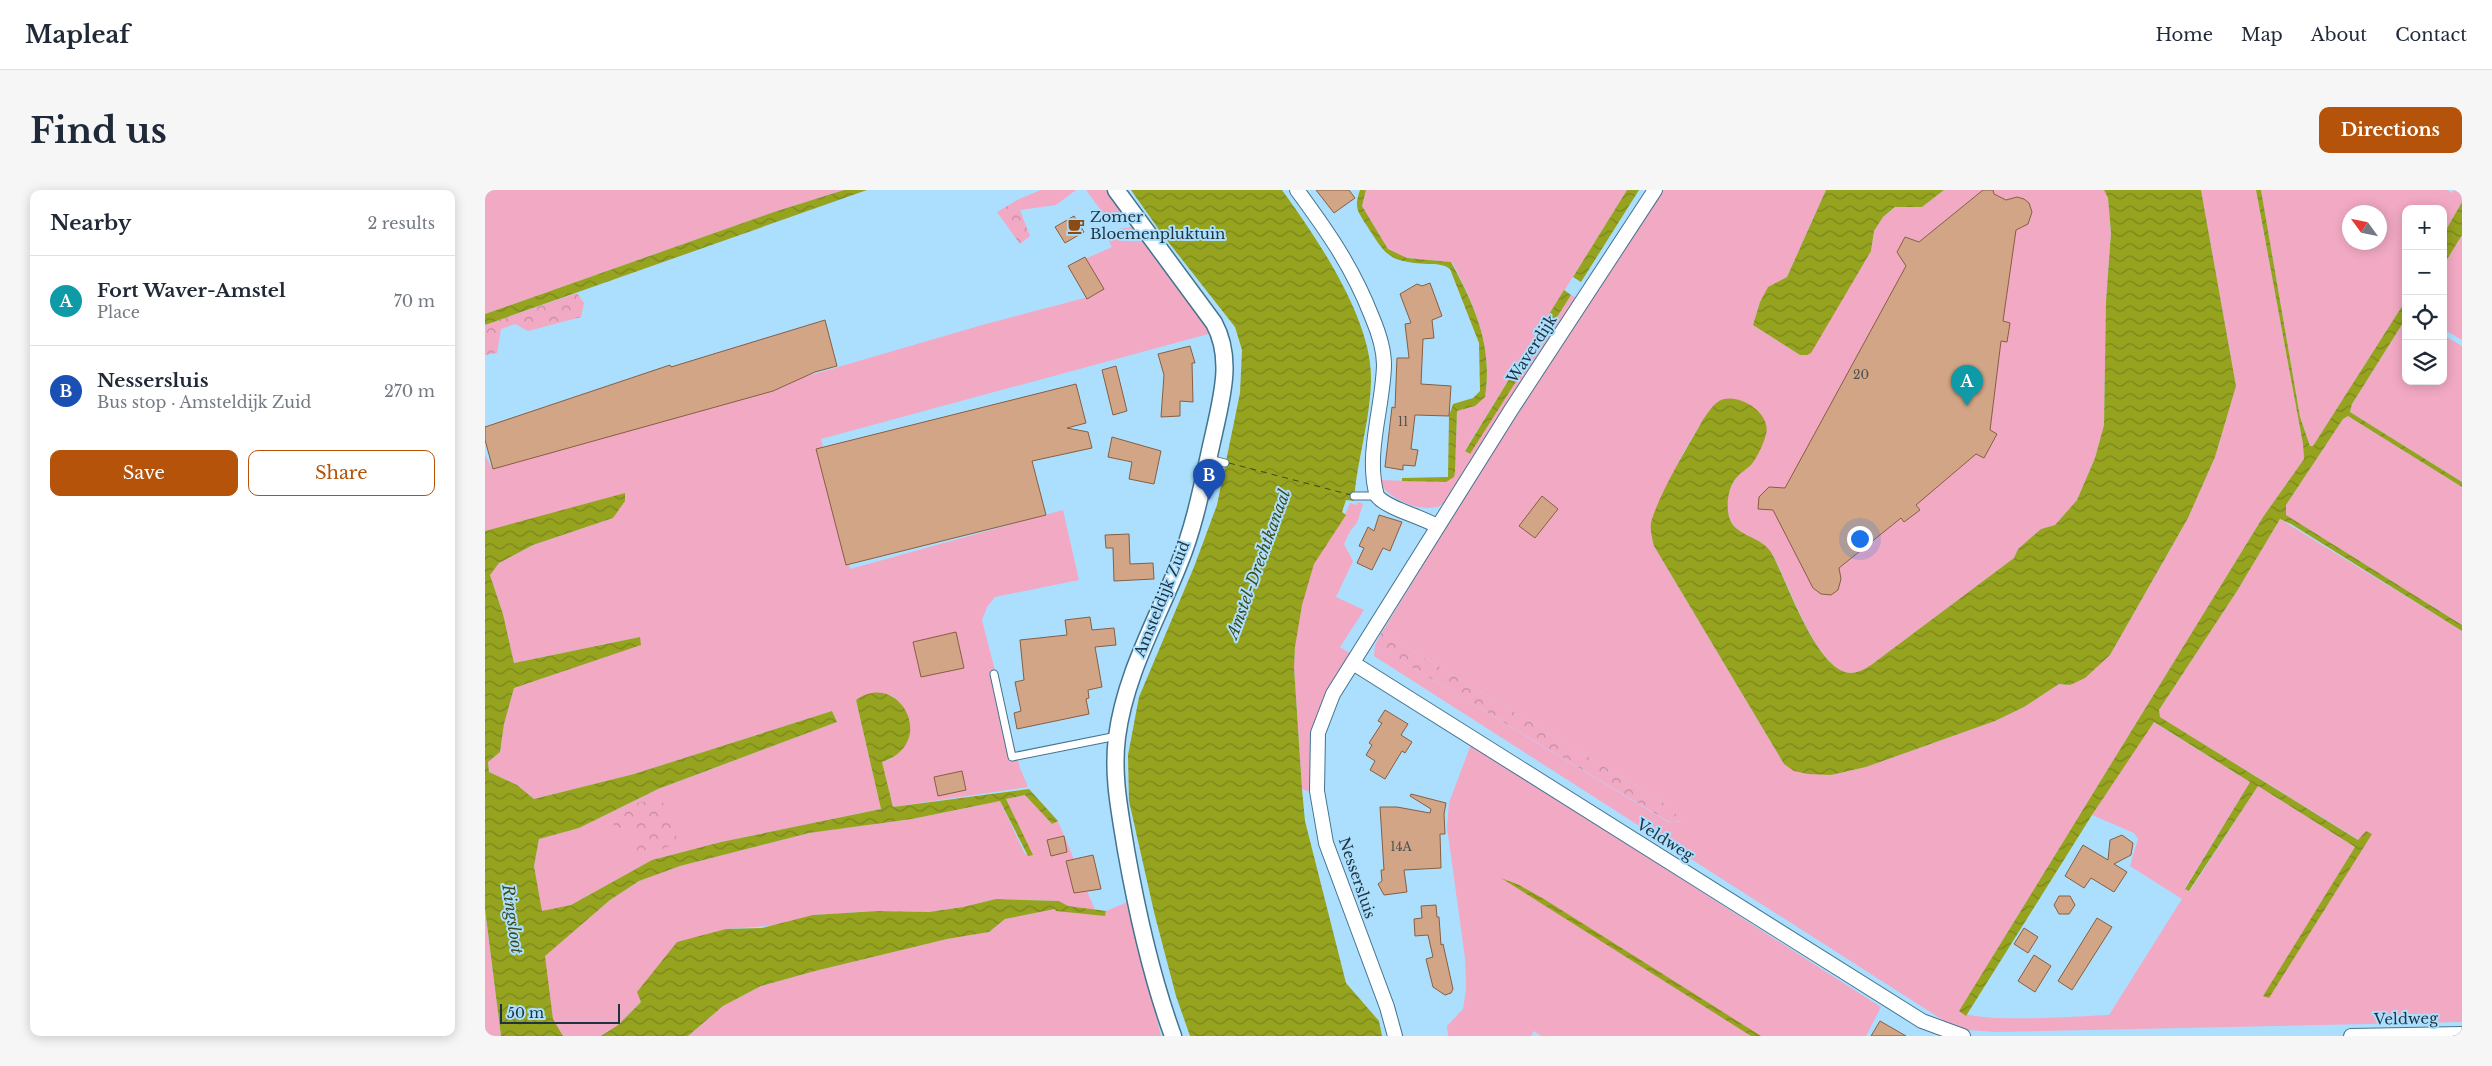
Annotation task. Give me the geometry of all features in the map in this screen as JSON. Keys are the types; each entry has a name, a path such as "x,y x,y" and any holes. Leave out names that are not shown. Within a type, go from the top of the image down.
{"street":[{"name":"Amsteldijk Zuid","path":"1116,190 1204,308 1221,336 1225,381 1189,536 1180,563 1127,687 1117,736 1115,777 1135,900 1162,1004 1173,1036"},
{"path":"1297,190 1359,282 1379,334 1384,363 1373,472 1377,496 1388,506 1421,517 1437,526"},
{"name":"Waverdijk","path":"1437,526 1655,190"},
{"name":"Nessersluis","path":"1395,1036 1387,1007 1327,843 1317,791 1318,734 1333,694 1437,526"},
{"name":"Veldweg","path":"1353,663 1921,1021 1963,1036"},
{"name":"Veldweg","path":"2351,1036 2462,1034"}],"lane":[{"path":"1208,458 1225,463"},
{"path":"1354,496 1377,496"},
{"path":"994,674 1011,757 1117,736"}],"green space":[{"path":"485,190 844,190 774,212 485,314"},
{"path":"1041,190 1076,190 1056,205 1020,210 1019,199"},
{"path":"1086,190 1106,190 1123,215 1111,224"},
{"path":"1366,190 1627,190 1465,450 1469,454 1571,295 1577,298 1451,495 1443,504 1436,507 1420,507 1403,502 1388,492 1377,480 1446,482 1455,472 1457,411 1475,406 1485,397 1487,378 1484,343 1475,311 1452,262 1407,258 1388,249 1362,206"},
{"path":"1660,190 1826,190 1787,277 1768,288 1760,302 1753,325 1800,355 1807,355 1871,251 1874,231 1883,217 1896,207 1922,207 1944,190 2104,190 2108,198 2111,233 2106,301 2104,425 2095,458 2077,500 2055,525 2041,529 2018,549 2014,558 1866,668 1859,672 1850,673 1837,668 1826,657 1804,621 1771,552 1761,543 1738,530 1730,520 1727,507 1729,494 1734,481 1742,471 1719,401 1703,420 1683,453 1651,521 1654,546 1784,764 1831,775 1866,767 1995,721 2024,707 2059,684 2070,685 2110,655 2188,518 2215,457 2236,386 2201,190 2256,190 2303,444 2304,459 2263,517 1959,1011 1969,1015 2007,1018 2109,1015 2182,899 2130,866 2138,839 2134,833 2092,815 2153,722 2250,782 2185,888 2190,891 2258,786 2355,847 2264,995 2366,832 2359,840 2160,717 2159,710 2237,591 2280,519 2462,631 2462,1022 1997,1032 1967,1030 1952,1026 1374,656 1375,645 1670,823 1681,821 1664,803 1382,632 1422,567 1442,528"},
{"path":"2261,190 2447,190 2452,193 2453,190 2462,190 2462,202 2447,228 2447,205 2402,205 2402,306 2313,446 2310,446 2300,417"},
{"path":"1019,199 1020,210 1030,236 1020,244 997,212"},
{"path":"1133,227 1212,333 821,439 850,569 1063,510 1079,580 995,597 987,607 982,620 1020,768 1028,787 893,807 882,762 892,759 902,704 891,695 856,700 881,809 721,842 652,860 571,905 542,912 534,866 539,839 579,828 658,789 837,722 832,711 634,774 534,799 517,785 489,772 488,762 500,752 504,724 514,688 640,645 640,637 514,663 503,614 490,575 499,563 533,545 613,518 625,494 485,531 485,455 492,468 982,325 1092,296 1085,259 1112,247 1107,237 1119,229"},
{"path":"2462,235 2462,340 2447,331 2447,259"},
{"path":"577,293 584,303 581,317 528,331 515,324 501,329 497,353 485,355 485,325"},
{"path":"2402,324 2402,385 2447,385 2447,337 2462,346 2462,482 2350,412 2352,404"},
{"path":"2348,416 2462,487 2462,625 2286,515 2286,505 2343,419"},
{"path":"1358,502 1363,504 1357,523 1350,531 1344,544 1353,561 1336,597 1364,610 1340,647 1351,654 1324,699 1313,793 1302,789 1294,667 1299,614 1309,575 1318,556 1343,519 1350,503 1356,505"},
{"path":"1382,632 1664,803 1682,820 1671,823 1375,645"},
{"path":"1471,744 1881,1007 1866,1036 1541,1036 1534,1031 1531,1036 1448,1036 1447,1026 1463,1009 1466,989 1465,958 1447,827 1449,803"},
{"path":"1025,795 1052,824 1058,821 1095,910 1068,906 1059,901 996,899 963,907 929,912 877,911 813,915 780,925 726,929 709,934 618,1025 601,1036 563,1036 553,1019 544,956 610,900 639,881 680,866 809,833 912,819 1000,801 1025,854 1032,855 1006,799"},
{"path":"662,800 679,843 639,857 624,850 624,845 636,845 632,828 615,836 613,817 640,802"},
{"path":"1128,902 1161,1036 688,1036 723,1006 761,986 947,939 989,932 1005,919 1055,909 1105,915 1106,911"},
{"path":"485,909 501,1036 485,1036"}],"water":[{"path":"844,190 867,190 485,325 485,314 774,212"},
{"name":"Amstel-Drechtkanaal","path":"1131,190 1282,190 1325,254 1352,304 1362,329 1369,354 1371,377 1354,501 1346,500 1342,512 1346,515 1314,564 1302,605 1295,647 1294,667 1305,821 1346,983 1379,1021 1382,1036 1190,1036 1176,996 1154,912 1129,801 1128,755 1139,697 1194,567 1217,505 1240,393 1242,350 1235,327 1162,234"},
{"path":"1360,190 1366,190 1362,206 1388,249 1407,258 1451,262 1468,294 1480,327 1486,361 1485,397 1475,406 1457,411 1455,472 1454,477 1446,482 1402,481 1402,478 1448,477 1449,416 1453,404 1473,398 1480,391 1479,343 1450,269 1445,266 1397,259 1384,251 1359,212 1357,201"},
{"path":"1627,190 1639,190 1581,282 1573,277"},
{"path":"1826,190 1944,190 1922,207 1895,207 1883,217 1874,231 1871,251 1811,353 1800,355 1753,325 1760,302 1768,287 1787,277"},
{"path":"2104,190 2201,190 2236,386 2215,457 2188,518 2110,655 2085,678 2070,685 2059,684 2024,707 1995,721 1866,767 1831,775 1794,771 1784,764 1654,546 1651,522 1656,507 1674,471 1704,419 1716,403 1726,399 1735,399 1759,412 1766,426 1765,438 1753,462 1734,481 1728,501 1729,517 1736,528 1761,542 1771,552 1803,622 1825,657 1837,668 1850,673 1859,672 1871,665 2014,558 2018,549 2041,529 2055,525 2077,500 2095,458 2104,425 2106,301 2111,233 2108,198"},
{"path":"2256,190 2261,190 2300,417 2310,446 2313,446 2402,306 2402,324 2352,404 2350,412 2462,482 2462,487 2348,416 2343,419 2286,505 2286,515 2462,625 2462,631 2291,524 2280,519 2237,591 2159,710 2160,717 2358,840 2366,831 2372,834 2269,998 2263,996 2355,847 2258,786 2189,891 2185,889 2250,782 2154,722 2092,815 1966,1016 1959,1011 2263,517 2304,459 2303,444"},
{"path":"2462,202 2462,235 2447,259 2447,250 2447,228"},
{"path":"1564,290 1571,295 1470,454 1465,451"},
{"name":"Ringsloot","path":"625,493 625,501 613,518 533,545 499,563 490,575 503,614 514,663 640,637 641,645 514,688 504,724 500,752 488,762 489,772 517,785 534,799 634,774 832,711 837,722 658,789 579,828 539,839 534,866 542,911 571,905 652,860 721,842 881,809 856,700 872,693 886,694 898,701 907,712 910,726 908,740 899,753 882,762 893,807 1029,789 1058,821 1052,824 1025,795 1006,799 1033,855 1028,856 1000,801 912,819 809,833 680,866 639,881 610,900 545,956 553,1019 563,1036 501,1036 485,909 485,531"},
{"path":"1501,878 1519,885 1544,899 1761,1036 1751,1036"},
{"path":"996,899 1059,901 1068,906 1106,911 1105,916 1056,911 1055,909 1005,919 989,932 947,939 761,986 723,1006 688,1036 601,1036 618,1025 641,1002 637,992 677,942 726,929 762,928 813,915 877,911 929,912 963,907"}],"building":[{"path":"1316,190 1349,190 1355,198 1334,213"},
{"path":"1983,190 1993,190 1994,194 2006,200 2017,197 2024,199 2029,203 2032,212 2028,224 2016,230 2003,321 2010,323 2007,342 2001,341 1990,430 1997,434 1984,458 1976,454 1916,505 1920,510 1904,522 1901,518 1839,568 1841,579 1838,590 1831,595 1821,594 1813,588 1773,510 1758,509 1759,497 1769,487 1785,488 1906,266 1897,252 1905,237 1919,242"},
{"path":"1074,216 1084,232 1065,243 1055,227"},
{"path":"1085,257 1104,289 1087,299 1068,266"},
{"path":"1430,283 1442,316 1432,320 1434,338 1423,339 1421,384 1451,386 1449,416 1415,415 1411,449 1418,450 1415,466 1403,465 1403,470 1385,467 1392,407 1395,408 1397,358 1409,358 1405,324 1411,323 1400,294 1417,284 1422,286"},
{"path":"825,320 837,366 815,372 773,391 493,469 485,440 485,427 670,365 671,367"},
{"path":"1190,346 1195,363 1192,363 1193,402 1180,401 1180,416 1161,417 1164,375 1158,354"},
{"path":"1116,366 1127,411 1113,415 1102,370"},
{"path":"1076,384 1086,423 1067,428 1088,432 1092,448 1032,461 1046,515 846,565 816,449"},
{"path":"1112,437 1161,451 1154,484 1129,479 1132,462 1108,457"},
{"path":"1542,496 1558,509 1535,538 1519,526"},
{"path":"1379,515 1402,522 1390,551 1383,548 1372,570 1357,563 1364,548 1359,546 1368,527 1374,531"},
{"path":"1129,534 1130,564 1153,563 1154,579 1114,581 1113,548 1106,548 1105,535"},
{"path":"1090,617 1092,630 1114,628 1116,645 1095,647 1102,687 1088,690 1089,698 1086,699 1089,714 1017,729 1014,713 1021,711 1015,682 1024,680 1020,640 1067,635 1065,620"},
{"path":"956,632 964,668 921,677 913,642"},
{"path":"1385,710 1408,724 1401,735 1412,742 1405,753 1402,751 1385,779 1370,770 1375,761 1366,755 1372,745 1369,743 1382,723 1378,721"},
{"path":"962,771 966,790 938,796 934,777"},
{"path":"1411,794 1446,803 1444,814 1445,834 1440,834 1441,868 1404,870 1407,892 1384,895 1378,884 1382,881 1381,870 1384,870 1380,807 1397,807 1430,813 1431,809 1410,796"},
{"path":"2122,835 2133,843 2131,855 2114,864 2127,872 2114,892 2091,878 2084,888 2065,876 2083,845 2108,860 2110,840"},
{"path":"1064,836 1067,852 1051,856 1047,840"},
{"path":"1093,855 1101,889 1074,893 1066,861"},
{"path":"2059,896 2070,896 2075,905 2069,914 2059,914 2054,905"},
{"path":"1436,905 1441,945 1443,944 1453,989 1451,993 1445,995 1433,987 1426,959 1433,957 1428,935 1415,936 1414,919 1422,918 1421,906"},
{"path":"2097,918 2112,927 2072,990 2058,981"},
{"path":"2024,928 2038,937 2028,953 2014,944"},
{"path":"2034,955 2051,966 2035,992 2018,981"},
{"path":"1880,1021 1906,1036 1871,1036"}],"ferry route":[{"path":"1229,463 1351,495"}],"place":[{"name":"Zomer Bloemenpluktuin","path":"1076,226"},
{"name":"Fort Waver-Amstel","path":"1967,406"},
{"name":"Nessersluis","path":"1209,500"}]}
